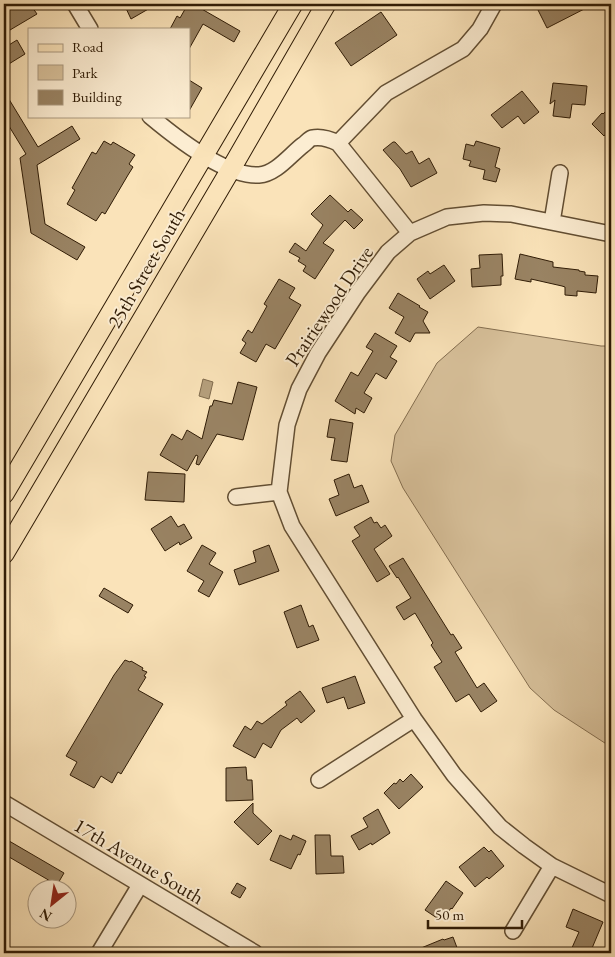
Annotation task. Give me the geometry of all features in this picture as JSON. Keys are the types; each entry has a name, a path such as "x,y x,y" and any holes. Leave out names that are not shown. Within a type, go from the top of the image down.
{"main road":[{"name":"25th Street South","path":"4,494 293,4"},
{"name":"25th Street South","path":"4,554 326,4"}],"street":[{"path":"75,4 89,28"},
{"path":"338,142 386,93 463,49 480,29 494,4"},
{"path":"152,118 178,140 204,156 249,175 262,175 275,168 312,138 327,138 338,142 410,232"},
{"path":"552,222 560,173"},
{"name":"Prairiewood Drive","path":"611,234 511,214 484,213 447,217 410,232 388,252 358,292 318,353 299,389 287,424 279,492 292,526 414,719 454,775 500,827 552,866 611,894"},
{"path":"236,497 279,492"},
{"path":"319,780 414,719"},
{"name":"17th Avenue South","path":"4,803 254,953"},
{"path":"513,931 552,866"},
{"path":"99,953 140,885"}],"green space":[{"path":"478,327 611,346 611,747 554,710 530,688 403,488 391,461 395,435 437,363"}],"shaded area":[{"path":"203,379 213,382 209,399 199,396"}],"building":[{"path":"4,4 30,4 37,14 10,30 4,20"},
{"path":"124,4 157,4 131,19"},
{"path":"188,4 193,4 240,31 234,42 203,24 190,47 190,28 171,28 177,16 180,18"},
{"path":"535,4 594,4 547,28"},
{"path":"381,12 397,35 351,66 335,43"},
{"path":"17,40 25,54 4,67 4,48"},
{"path":"190,81 202,88 190,109"},
{"path":"553,83 587,86 585,105 572,104 570,118 553,116 555,100 550,104"},
{"path":"4,91 38,147 72,126 80,139 37,165 45,224 85,247 77,260 31,233 20,158 26,154 4,118"},
{"path":"522,91 539,112 524,124 518,116 502,128 491,115"},
{"path":"611,106 611,128 604,136 592,124"},
{"path":"104,141 111,145 113,142 135,155 129,164 133,167 105,214 102,212 96,221 67,204 75,190 72,188 92,152 96,154"},
{"path":"476,141 500,148 495,167 500,169 496,182 483,179 485,170 469,166 471,161 463,159 466,144 474,146"},
{"path":"393,142 406,154 412,151 419,164 429,158 437,173 411,187 400,169 383,150"},
{"path":"330,195 348,212 351,209 363,220 354,229 345,220 323,243 334,250 315,279 303,271 306,266 298,261 300,258 289,252 295,243 306,251 323,225 311,214"},
{"path":"502,254 503,276 501,276 501,285 472,287 471,269 480,268 479,255"},
{"path":"520,254 553,262 553,267 579,270 585,272 585,275 598,276 596,293 577,291 577,296 565,295 565,287 562,286 531,279 531,282 515,279"},
{"path":"444,265 455,281 430,299 417,279 428,271 430,274"},
{"path":"279,279 295,288 289,298 301,305 275,349 266,344 256,362 240,353 246,343 242,340 248,330 252,333 267,306 264,304"},
{"path":"398,293 428,312 423,321 430,333 415,333 410,342 395,333 404,317 389,308"},
{"path":"375,333 397,346 390,357 397,361 386,379 376,373 364,393 372,398 364,413 356,408 355,414 335,401 351,372 358,376 373,351 366,347"},
{"path":"238,382 257,387 243,440 217,434 199,465 196,464 198,456 196,455 187,471 160,455 172,434 182,440 187,430 202,439 210,406 212,406 214,400 232,404"},
{"path":"330,419 353,423 347,462 331,460 335,438 327,437"},
{"path":"148,472 185,474 184,502 145,500"},
{"path":"349,474 354,488 362,485 369,502 336,516 329,499 339,495 334,480"},
{"path":"171,516 178,527 184,524 192,538 180,545 179,542 165,551 151,529"},
{"path":"371,517 374,523 377,522 381,528 385,525 392,536 374,549 390,574 377,582 352,541 360,536 354,527"},
{"path":"202,545 216,553 209,564 223,572 209,597 198,591 204,581 187,571"},
{"path":"269,545 279,571 239,585 234,570 256,562 253,551"},
{"path":"403,558 451,635 453,634 462,648 455,652 477,688 484,683 497,701 481,712 469,694 456,702 434,667 442,662 415,613 404,620 396,607 411,598 389,566"},
{"path":"104,588 133,605 128,613 99,596"},
{"path":"301,605 309,627 313,625 319,640 297,648 284,612"},
{"path":"125,660 131,661 147,672 138,690 163,704 121,774 118,772 112,783 101,776 94,788 70,775 77,762 66,756 114,675"},
{"path":"355,676 365,703 348,709 344,697 327,703 322,688"},
{"path":"300,691 315,711 301,723 297,718 281,730 271,748 263,743 255,758 233,746 245,726 251,730 257,721 262,724 287,705 285,702"},
{"path":"246,767 247,780 252,780 253,800 226,801 226,768"},
{"path":"411,774 423,787 399,809 384,793 394,783 396,784 400,779 403,782"},
{"path":"253,803 253,813 272,831 258,845 234,822"},
{"path":"378,809 390,833 372,845 371,843 359,850 351,836 368,827 363,818"},
{"path":"280,835 291,840 293,835 306,841 291,869 270,860"},
{"path":"315,835 330,835 331,856 343,856 344,873 316,874"},
{"path":"4,838 64,873 60,880 48,880 4,854"},
{"path":"484,847 489,852 491,850 504,866 489,879 487,877 475,887 459,867"},
{"path":"446,881 463,893 452,909 447,910 440,920 425,910"},
{"path":"237,883 246,888 240,898 231,893"},
{"path":"573,909 603,922 590,953 580,953 571,950 579,932 566,927"},
{"path":"453,937 459,953 409,953 443,939"}]}
